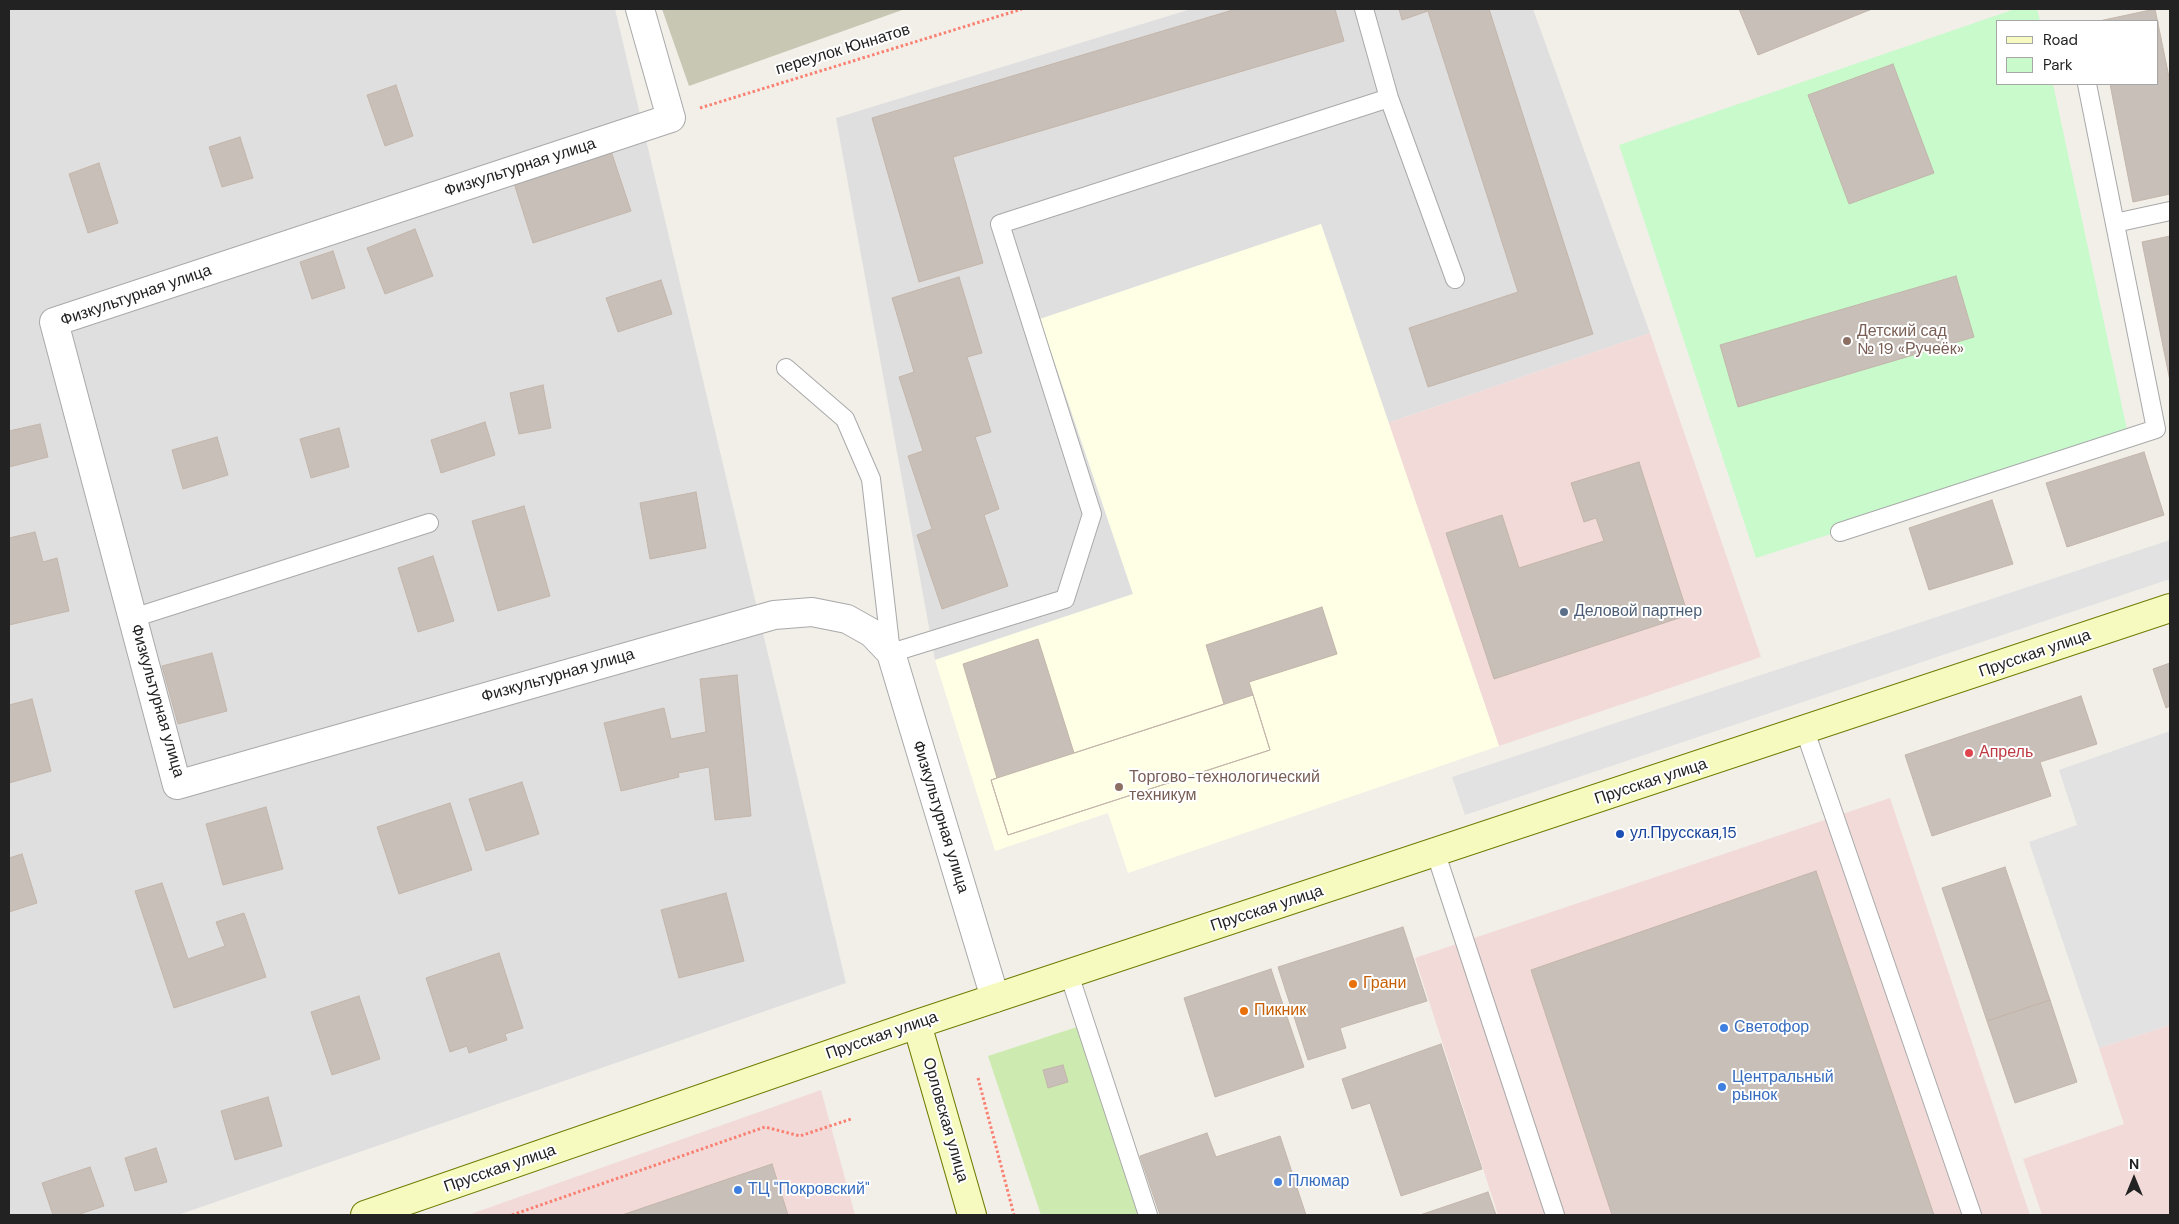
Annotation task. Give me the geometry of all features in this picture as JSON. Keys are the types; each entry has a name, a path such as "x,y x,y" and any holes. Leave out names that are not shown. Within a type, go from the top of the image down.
{"street":[{"path":"640,9 671,118"},
{"name":"Физкультурная улица","path":"671,118 54,322 177,784 774,615 812,612 847,619 872,633 891,653 995,998"},
{"name":"Прусская улица","path":"365,1215 917,1024 1436,854 2170,608"},
{"name":"Орловская улица","path":"917,1024 972,1215"}],"lane":[{"path":"1364,9 1389,98 1455,279"},
{"path":"1840,532 2156,429 2087,85"},
{"path":"786,368 845,419 871,479 891,653 1065,599 1092,514 1000,224 1389,98"},
{"path":"2115,223 2170,211"},
{"path":"133,618 429,523"},
{"path":"1805,731 1972,1215"},
{"path":"1436,854 1555,1215"},
{"path":"1069,974 1148,1215"}],"path":[{"name":"переулок Юннатов","path":"671,118 817,70 1022,9"},
{"path":"978,1078 1014,1215"},
{"path":"512,1215 765,1127 800,1136 852,1119"}],"shaded area":[{"path":"9,9 615,9 846,983 178,1215 9,1215"},
{"path":"662,9 905,9 689,86"},
{"path":"1191,9 1533,9 1650,333 1388,423 1321,224 1040,319 1133,594 935,660 836,118"},
{"path":"1321,224 1499,746 1128,873 1108,813 995,851 935,660 1133,594 1040,319"},
{"path":"1650,333 1761,657 1499,746 1388,423"},
{"path":"2170,540 2170,579 1465,815 1452,777"},
{"path":"2170,731 2170,1025 2099,1048 2029,842 2077,825 2059,770"},
{"name":"Центральный рынок","path":"1890,798 2030,1215 1498,1215 1415,958"},
{"path":"2170,1025 2170,1215 2042,1215 2023,1159 2124,1124 2099,1048"},
{"path":"821,1090 855,1215 468,1215"}],"green space":[{"path":"2015,9 2037,9 2040,20 1996,20 1996,85 2053,85 2129,439 1756,558 1619,145"},
{"path":"1080,1026 1143,1215 1041,1215 988,1056"}],"building":[{"path":"1236,9 1335,9 1344,41 953,157 983,263 919,282 872,118"},
{"path":"1399,9 1489,9 1593,334 1428,387 1409,328 1518,292 1428,11 1402,20"},
{"path":"1739,9 1872,9 1758,55"},
{"path":"2155,9 2157,20 2104,20"},
{"path":"2159,29 2170,82 2170,194 2133,202 2110,85 2159,85"},
{"path":"1893,64 1934,173 1849,204 1808,95"},
{"path":"396,85 413,136 385,146 367,95"},
{"path":"240,137 253,178 222,187 209,147"},
{"path":"610,148 631,211 533,243 513,180"},
{"path":"99,163 118,223 88,233 69,174"},
{"path":"415,229 433,276 385,294 367,248"},
{"path":"2170,236 2170,381 2142,242"},
{"path":"333,251 345,288 312,299 300,262"},
{"name":"Детский сад № 19 «Ручеёк»","path":"1956,276 1974,337 1738,407 1720,345"},
{"path":"959,277 982,353 967,357 991,432 975,437 999,509 984,515 1008,586 942,609 917,535 932,529 908,456 923,451 899,377 914,372 892,298"},
{"path":"661,280 672,314 618,332 606,298"},
{"path":"543,385 551,428 519,434 510,393"},
{"path":"485,422 495,455 441,473 431,440"},
{"path":"40,424 48,457 9,467 9,431"},
{"path":"339,428 349,467 311,478 300,439"},
{"path":"217,437 228,475 183,489 172,450"},
{"path":"2144,452 2164,515 2067,547 2046,483"},
{"path":"1639,462 1688,615 1494,679 1446,533 1502,515 1519,568 1604,541 1596,518 1584,522 1571,483"},
{"path":"696,492 706,548 650,559 640,503"},
{"path":"1992,500 2013,564 1929,590 1909,528"},
{"path":"524,506 550,596 498,611 472,521"},
{"path":"35,532 43,562 57,558 69,611 9,625 9,538"},
{"path":"433,556 454,621 418,632 398,568"},
{"path":"1322,607 1337,654 1249,682 1270,750 1008,835 991,780 997,778 963,664 1038,639 1074,753 1224,704 1206,645"},
{"path":"212,653 227,711 178,724 162,666"},
{"path":"2170,663 2170,706 2166,708 2153,669"},
{"path":"737,675 751,816 715,820 709,767 678,773 679,777 621,791 604,723 664,708 671,739 706,732 700,679"},
{"path":"1253,695 1270,750 1008,835 991,780"},
{"path":"2081,696 2097,744 2040,762 2051,796 1932,836 1905,755"},
{"path":"32,699 51,771 9,783 9,705"},
{"path":"522,782 539,834 486,851 469,799"},
{"path":"450,803 472,870 399,894 377,827"},
{"path":"266,807 283,869 223,885 206,824"},
{"path":"22,854 37,903 9,912 9,858"},
{"path":"2005,867 2050,1000 1987,1021 1942,888"},
{"path":"1816,871 1934,1215 1612,1215 1531,970"},
{"path":"162,883 188,959 225,946 216,922 244,913 266,977 174,1008 135,891"},
{"path":"726,893 744,961 679,978 661,910"},
{"name":"Грани","path":"1403,927 1427,1001 1340,1028 1346,1048 1308,1060 1278,967"},
{"path":"499,953 523,1028 505,1034 507,1040 469,1053 467,1046 450,1052 426,978"},
{"path":"1271,969 1304,1067 1215,1097 1184,998"},
{"path":"359,996 380,1059 332,1075 311,1012"},
{"path":"2050,1000 2077,1082 2015,1103 1987,1021"},
{"path":"1441,1044 1482,1169 1401,1196 1370,1103 1352,1109 1342,1079"},
{"path":"1063,1065 1068,1082 1048,1088 1043,1070"},
{"path":"268,1097 282,1146 235,1160 221,1111"},
{"path":"1207,1133 1216,1157 1280,1136 1306,1215 1160,1215 1140,1156"},
{"path":"156,1148 167,1182 135,1191 125,1158"},
{"name":"ТЦ \"Покровский\"","path":"772,1164 788,1215 622,1215"},
{"path":"90,1167 104,1206 77,1215 53,1215 42,1183"},
{"path":"1488,1192 1496,1215 1420,1215"}],"place":[{"name":"Детский сад № 19 «Ручеёк»","path":"1847,341"},
{"name":"Деловой партнер","path":"1564,612"},
{"name":"Апрель","path":"1969,753"},
{"name":"Торгово-технологический техникум","path":"1119,787"},
{"name":"ул.Прусская,15","path":"1620,834"},
{"name":"Грани","path":"1353,984"},
{"name":"Пикник","path":"1244,1011"},
{"name":"Светофор","path":"1724,1028"},
{"name":"Центральный рынок","path":"1722,1087"},
{"name":"Плюмар","path":"1278,1182"},
{"name":"ТЦ \"Покровский\"","path":"738,1190"}]}
